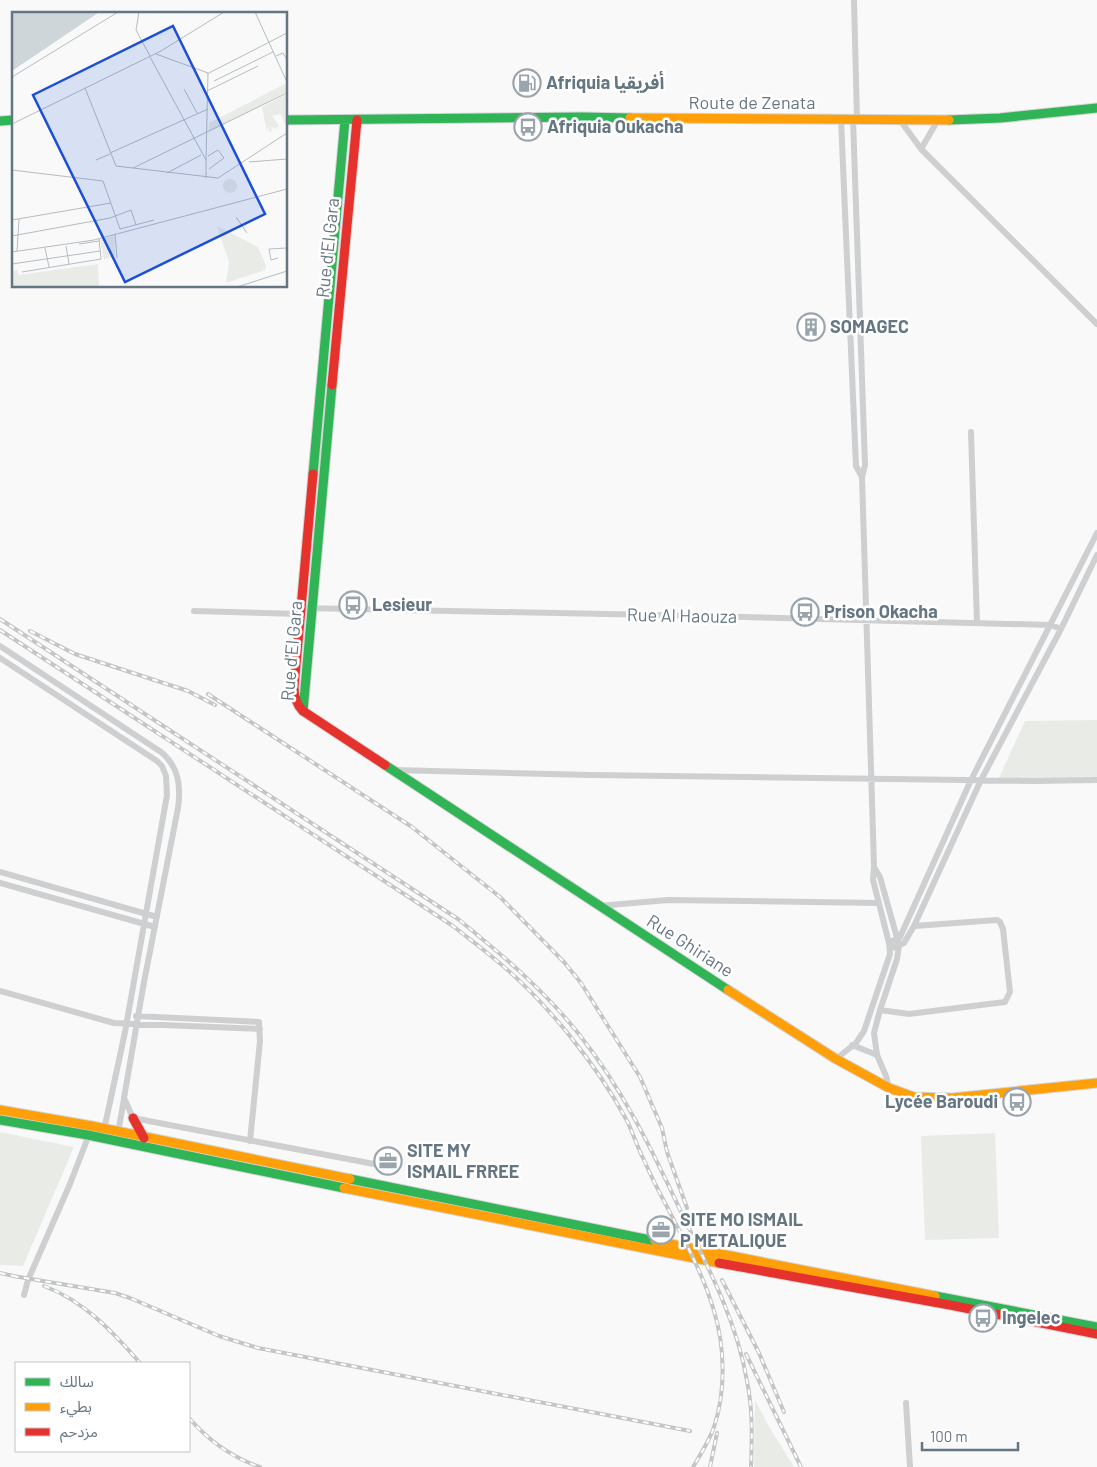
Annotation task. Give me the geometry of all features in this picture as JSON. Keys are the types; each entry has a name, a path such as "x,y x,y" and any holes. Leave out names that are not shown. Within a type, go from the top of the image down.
{"main road":[{"name":"Route de Zenata","path":"288,120 582,117 938,120 1000,118 1097,108"},
{"name":"Rue d'El Gara","path":"303,711 305,610 330,277 346,120"},
{"name":"Rue d'El Gara","path":"305,610 342,277 357,120"},
{"name":"Rue Ghiriane","path":"303,711 598,906 836,1059 889,1088 914,1097 952,1098 1097,1082"},
{"path":"0,1110 92,1126 724,1255 1097,1327"},
{"path":"133,1118 144,1138"},
{"path":"0,1120 88,1135 661,1253 950,1305 1097,1334"}],"street":[{"path":"836,1059 860,1039 864,1031 888,962 889,946 873,880 862,477 865,465 857,119 859,88 856,78 854,0"},
{"path":"842,119 856,466 862,477"},
{"path":"900,120 921,149 1097,324"},
{"path":"921,149 938,120"},
{"path":"330,277 342,277"},
{"path":"971,432 977,623"},
{"path":"898,942 971,780 1052,625 1097,533"},
{"path":"889,946 906,941 914,926 982,780 1061,629 1097,555"},
{"name":"Rue Al Haouza","path":"194,611 305,610 695,616 1052,625 1061,629"},
{"path":"0,646 161,752 176,769 179,784 178,808 154,927 116,1142"},
{"path":"0,658 156,760 165,771 168,795 128,1016 102,1139"},
{"path":"392,770 870,779 1097,780"},
{"path":"167,785 179,784"},
{"path":"874,866 880,877 898,942 897,959 874,1033 877,1055 889,1088"},
{"path":"0,872 156,917"},
{"path":"0,883 154,927"},
{"path":"598,906 668,900 878,903"},
{"path":"880,1010 909,1014 1005,1002 1010,992 1003,928 997,920 914,926"},
{"path":"138,954 149,956"},
{"path":"0,991 117,1023 260,1029"},
{"path":"117,1023 128,1016 255,1020 260,1023 250,1141"},
{"path":"852,1046 877,1055"},
{"path":"124,1098 133,1118 374,1164"},
{"path":"24,1295 28,1280 66,1193 92,1126"},
{"path":"906,1403 910,1467"}],"shaded area":[{"path":"1097,720 1097,779 998,780 1025,721"},
{"path":"0,1132 74,1147 23,1266 0,1265"},
{"path":"995,1133 999,1238 925,1240 921,1136"},
{"path":"755,1400 768,1425 794,1467 754,1467"}],"railway":[{"path":"0,619 458,919 521,973 565,1017 609,1076 636,1122 721,1296 736,1338 749,1392 752,1424 751,1467"},
{"path":"0,630 453,926 515,977 569,1034 600,1077 626,1119 651,1176 698,1269 714,1311 722,1354 721,1399 712,1432 693,1467"},
{"path":"30,631 75,654 188,691 215,705"},
{"path":"208,694 412,827 500,897 564,962 581,983 640,1077 662,1128 667,1152 687,1208"},
{"path":"0,1273 18,1277"},
{"path":"13,1276 115,1293 219,1336 258,1348 690,1431"},
{"path":"722,1280 759,1353 784,1412"},
{"path":"44,1286 59,1292 97,1318 139,1362"},
{"path":"746,1354 801,1467"},
{"path":"190,1419 204,1434 221,1447 239,1458 260,1467"},
{"path":"710,1467 717,1433"}],"traffic: fast":[{"path":"949,120 1000,118 1097,108"},
{"path":"288,120 630,118"},
{"path":"0,121 12,120"},
{"path":"313,474 345,120"},
{"path":"303,711 332,385"},
{"path":"385,765 728,990"},
{"path":"0,1120 88,1135 344,1188"},
{"path":"350,1179 655,1241"},
{"path":"935,1296 1097,1327"}],"traffic: slow":[{"path":"630,118 949,120"},
{"path":"728,990 836,1059 889,1088 914,1097 952,1098 1097,1083"},
{"path":"0,1110 92,1126 350,1179"},
{"path":"344,1188 719,1263"},
{"path":"655,1241 935,1296"}],"traffic: jam":[{"path":"332,385 357,120"},
{"path":"313,474 294,687 295,697 303,711 385,765"},
{"path":"133,1118 144,1138"},
{"path":"719,1263 1097,1334"}],"place":[{"name":"Afriquia أفريقيا","path":"527,83"},
{"name":"Afriquia Oukacha","path":"528,127"},
{"name":"SOMAGEC","path":"811,327"},
{"name":"Lesieur","path":"353,605"},
{"name":"Prison Okacha","path":"805,612"},
{"name":"Lycée Baroudi","path":"1017,1102"},
{"name":"SITE MY ISMAIL FRREE","path":"388,1161"},
{"name":"SITE MO ISMAIL P METALIQUE","path":"661,1230"},
{"name":"Ingelec","path":"983,1318"}]}
